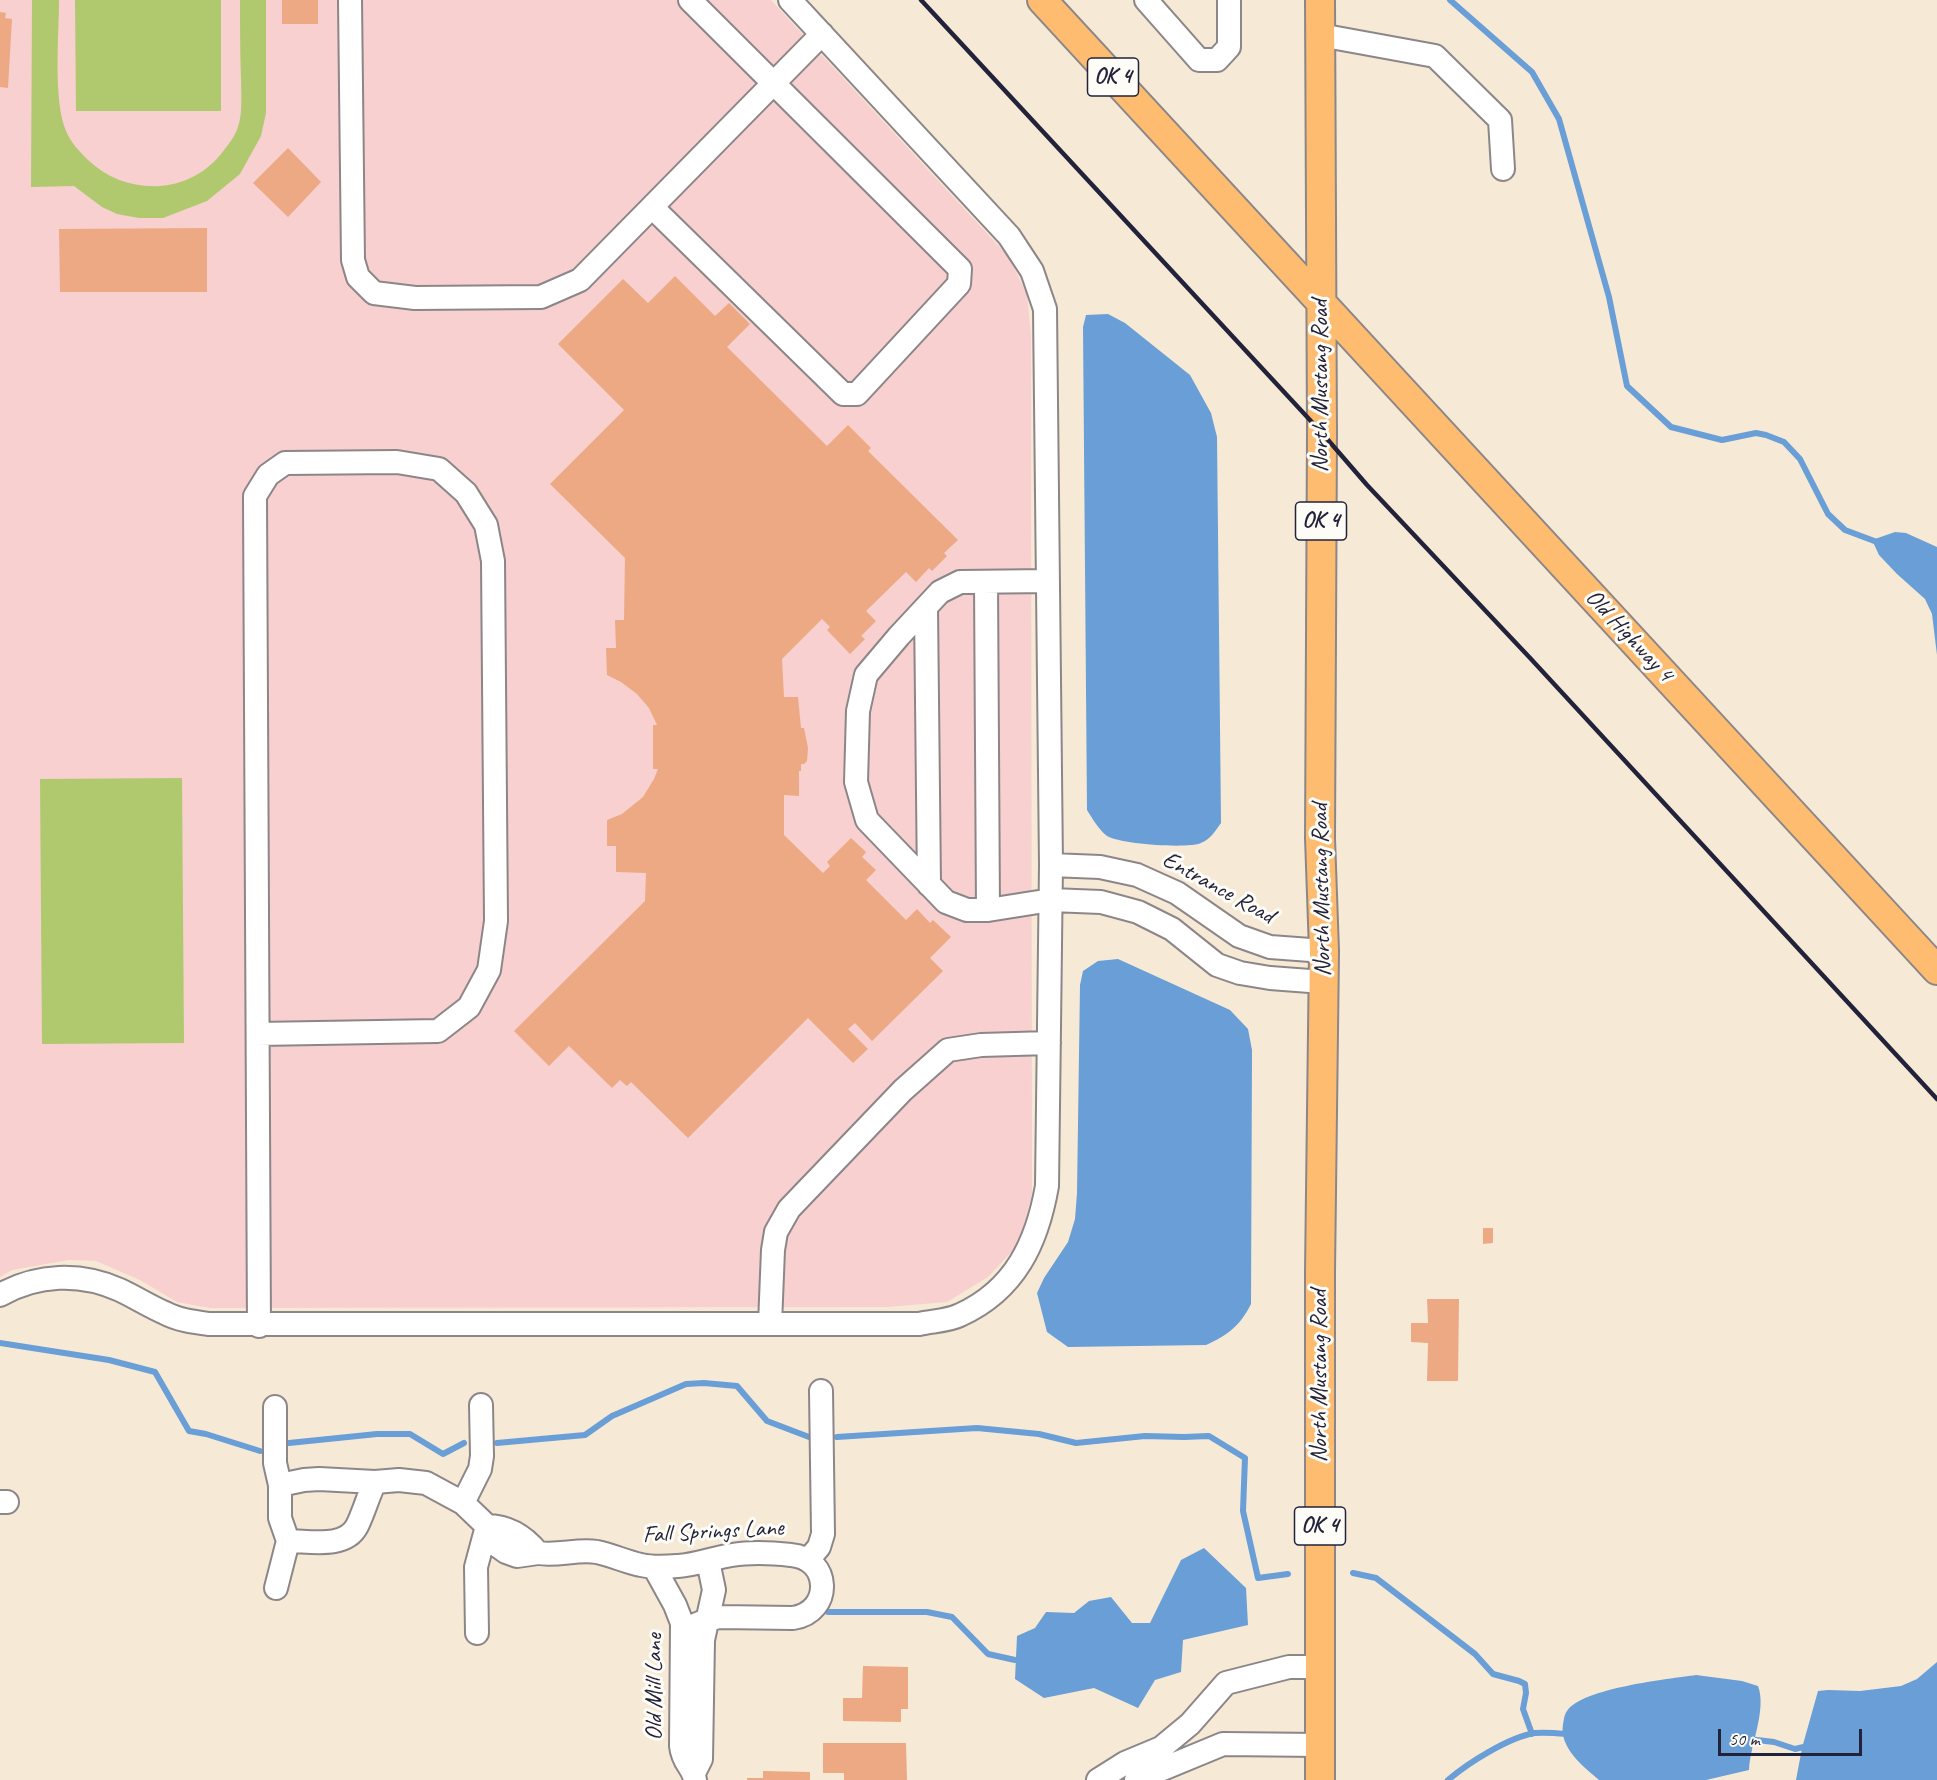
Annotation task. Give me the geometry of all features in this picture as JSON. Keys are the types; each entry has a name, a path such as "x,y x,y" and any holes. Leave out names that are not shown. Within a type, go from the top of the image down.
{"main road":[{"name":"OK 4","path":"1042,0 1320,301"},
{"name":"North Mustang Road","path":"1320,0 1322,433 1320,838 1324,951 1320,1272 1320,1780"},
{"name":"Old Highway 4","path":"1320,301 1937,970"}],"street":[{"path":"350,0 353,260 358,277 375,292 415,298 541,297 580,280 822,34"},
{"path":"652,207 843,394 857,394 959,284 960,269 690,0"},
{"path":"0,1295 32,1281 53,1278 85,1280 118,1289 166,1314 189,1322 259,1326 919,1324 958,1316 995,1295 1031,1245 1042,1216 1047,1186 1051,900 1044,309 1032,271 1009,236 790,0"},
{"path":"1146,0 1199,60 1217,60 1229,46 1229,0"},
{"path":"1320,35 1435,56 1500,120 1503,169"},
{"path":"258,1034 438,1031 469,1007 489,970 496,921 493,561 486,525 466,493 439,469 397,462 285,463 268,475 255,496 259,1326"},
{"path":"1048,581 960,582 940,592 866,675 858,711 856,782 867,820 946,902 967,910 988,910 1051,900 1101,902 1137,912 1172,929 1217,965 1240,973 1270,978 1323,982"},
{"path":"986,582 988,910"},
{"path":"926,607 929,885"},
{"name":"Entrance Road","path":"1051,866 1100,867 1137,875 1177,893 1239,936 1270,947 1324,951"},
{"path":"770,1324 773,1250 776,1232 785,1216 789,1209 903,1090 948,1050 981,1045 1049,1043"},
{"path":"808,1560 819,1547 823,1534 821,1391"},
{"path":"463,1503 476,1479 482,1456 481,1405"},
{"path":"275,1407 275,1462 280,1485 280,1518 288,1540 276,1588"},
{"name":"Fall Springs Lane","path":"280,1485 319,1479 375,1482 399,1480 426,1483 452,1495 463,1503 487,1526 492,1542 506,1552 517,1556 538,1553 559,1555 584,1551 654,1567 691,1565 742,1555 792,1555 808,1560 819,1572 822,1591 817,1606 803,1617 724,1617 707,1620 683,1630"},
{"path":"288,1540 334,1542 349,1537 357,1527 375,1482"},
{"path":"477,1633 476,1567 487,1526"},
{"name":"Old Mill Lane","path":"695,1776 701,1759 703,1640 714,1590 708,1561"},
{"name":"Old Mill Lane","path":"654,1567 680,1615 683,1630 681,1746 683,1759 695,1776"},
{"path":"1098,1780 1125,1763 1161,1748 1190,1724 1226,1683 1289,1667 1320,1667"},
{"path":"1178,1734 1189,1757"},
{"path":"1136,1780 1223,1744 1320,1745"}],"shaded area":[{"path":"0,0 771,0 1008,256 1027,294 1031,336 1032,1194 1019,1244 988,1277 947,1302 888,1307 210,1308 177,1302 140,1280 96,1261 69,1260 12,1270 0,1277"}],"green space":[{"path":"32,0 59,0 59,103 70,139 88,160 103,172 138,185 156,186 174,184 191,178 207,168 233,138 240,121 241,109 240,0 266,0 266,113 261,136 240,174 207,201 163,218 139,218 117,214 102,207 74,186 31,187"},
{"path":"75,0 221,0 221,111 76,111"},
{"path":"182,778 184,1043 42,1044 40,779"}],"water":[{"path":"1108,314 1125,323 1190,375 1211,413 1217,437 1221,823 1208,839 1193,845 1154,845 1114,839 1101,831 1087,810 1083,327 1086,315"},
{"path":"1895,532 1906,533 1937,547 1937,655 1932,614 1925,599 1879,555 1872,540"},
{"path":"1118,959 1230,1010 1248,1029 1252,1050 1251,1304 1233,1329 1206,1345 1068,1347 1047,1332 1037,1293 1044,1278 1068,1242 1075,1219 1080,985 1083,971 1098,961"},
{"path":"1204,1548 1246,1588 1248,1625 1183,1640 1181,1672 1155,1680 1138,1708 1094,1688 1044,1698 1015,1679 1017,1636 1035,1628 1046,1612 1074,1613 1089,1601 1111,1597 1132,1623 1150,1623 1181,1560"},
{"path":"1937,1662 1937,1780 1796,1780 1802,1748 1818,1691 1860,1691 1901,1686 1917,1679"},
{"path":"1696,1675 1742,1681 1758,1686 1761,1706 1749,1770 1706,1780 1599,1780 1568,1749 1563,1724 1566,1713 1576,1703 1590,1696 1627,1686"}],"building":[{"path":"282,0 318,0 318,24 282,24"},
{"path":"0,12 6,13 5,18 12,19 8,88 0,87"},
{"path":"288,148 321,182 288,217 253,183"},
{"path":"207,228 207,292 60,292 59,229"},
{"path":"675,276 715,316 729,303 750,324 727,347 827,446 848,425 871,448 868,451 958,540 944,553 947,556 932,571 929,568 916,582 906,572 866,611 876,621 861,636 865,639 850,654 827,630 830,627 822,619 782,659 784,697 798,697 801,728 804,728 808,748 807,761 801,764 801,771 799,771 799,796 784,795 784,835 823,873 830,866 827,862 851,838 866,852 862,857 876,870 866,880 906,920 917,909 930,923 933,920 951,937 930,958 943,971 872,1041 855,1023 848,1029 868,1049 853,1063 808,1018 688,1138 631,1082 627,1086 620,1080 612,1088 569,1046 549,1066 514,1031 645,901 646,873 616,872 616,846 607,846 607,820 622,814 643,797 658,769 653,769 653,725 657,725 649,708 637,694 607,675 606,648 616,648 615,620 624,620 625,558 550,484 624,410 558,344 623,279 648,303"},
{"path":"1483,1228 1493,1228 1493,1243 1483,1244"},
{"path":"1427,1299 1459,1299 1458,1381 1427,1381 1428,1343 1411,1342 1411,1323 1428,1323"},
{"path":"863,1666 908,1667 908,1709 901,1709 901,1722 843,1721 843,1698 862,1698"},
{"path":"823,1743 906,1743 907,1780 844,1780 844,1773 823,1773"},
{"path":"763,1771 810,1772 810,1780 747,1780 747,1778 763,1778"}],"waterway":[{"path":"1450,0 1532,72 1559,119 1609,297 1627,386 1671,427 1722,440 1756,433 1784,442 1800,459 1828,514 1845,530 1877,542"},
{"path":"0,1343 109,1360 155,1372 189,1431 260,1451"},
{"path":"497,1443 585,1435 612,1416 686,1384 704,1383 737,1386 767,1421 809,1437"},
{"path":"837,1437 977,1428 1039,1434 1076,1443 1145,1436 1209,1436 1245,1458 1243,1511 1258,1578 1288,1574"},
{"path":"289,1443 377,1434 410,1434 443,1454 464,1443"},
{"path":"1353,1573 1376,1578 1475,1654 1493,1674 1525,1684 1523,1709 1532,1734"},
{"path":"828,1612 927,1612 952,1617 988,1654 1015,1660"},
{"path":"1448,1780 1477,1759 1525,1735 1567,1734"},
{"path":"1748,1739 1774,1742 1795,1749 1808,1746"}],"railway":[{"path":"921,0 1937,1099"}]}
